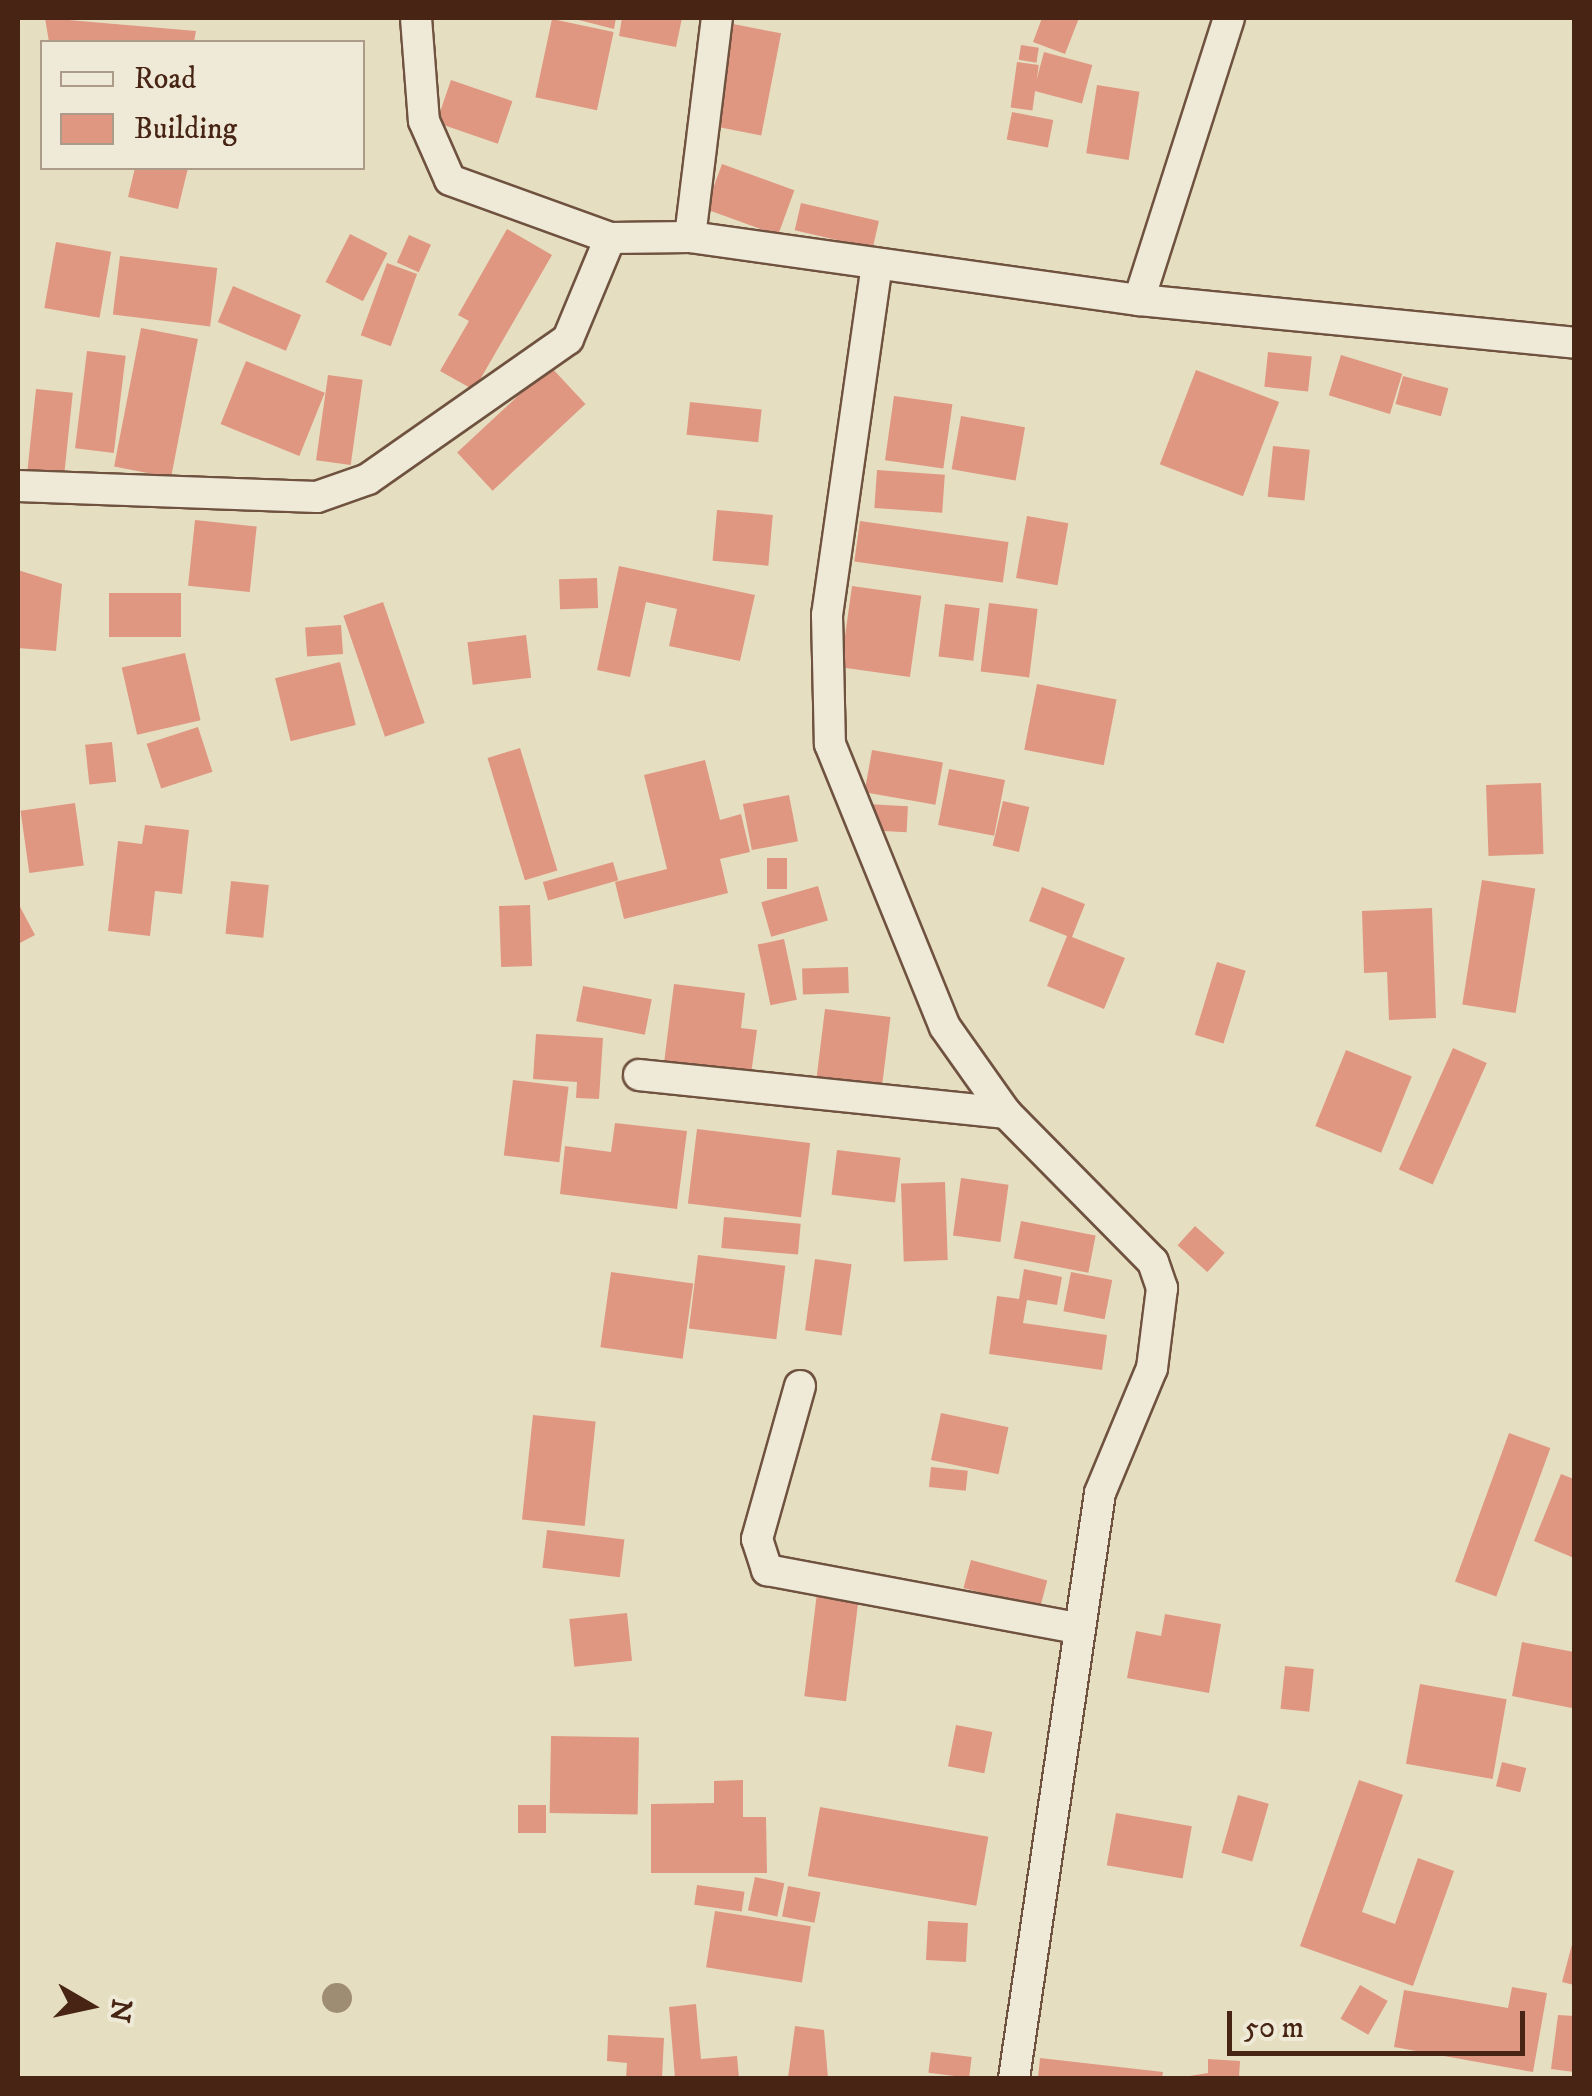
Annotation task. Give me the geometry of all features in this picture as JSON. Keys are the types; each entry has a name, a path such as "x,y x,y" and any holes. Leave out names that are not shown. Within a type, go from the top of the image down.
{"street":[{"path":"416,18 424,122 450,180 610,238 690,237 1139,300 1574,342"},
{"path":"690,237 717,18"},
{"path":"1139,300 1229,18"},
{"path":"18,486 318,497 368,478 568,339 610,238"},
{"path":"877,264 827,615 830,744 907,951 1006,1113 1154,1262 1162,1288 1152,1368 1100,1493 1077,1628 1014,2078"},
{"path":"639,1076 1006,1113"},
{"path":"800,1386 757,1539 767,1570 1077,1628"}],"building":[{"path":"45,18 196,31 194,40 49,40"},
{"path":"571,18 616,18 614,29"},
{"path":"622,18 682,18 676,47 619,36"},
{"path":"1042,18 1079,18 1065,54 1033,42"},
{"path":"552,19 614,32 597,110 535,97"},
{"path":"733,24 781,33 761,135 713,126"},
{"path":"1021,45 1039,48 1036,63 1019,60"},
{"path":"1044,52 1092,65 1082,104 1034,91"},
{"path":"1017,62 1039,65 1032,111 1011,108"},
{"path":"451,80 512,101 498,144 436,123"},
{"path":"1097,85 1139,92 1129,160 1086,153"},
{"path":"1012,112 1053,120 1048,147 1007,139"},
{"path":"722,164 794,190 778,235 706,209"},
{"path":"135,170 188,170 178,209 128,197"},
{"path":"801,203 879,221 873,248 795,230"},
{"path":"507,229 552,255 474,390 440,371 469,321 458,315"},
{"path":"350,234 387,253 363,301 325,282"},
{"path":"409,235 431,245 419,272 397,262"},
{"path":"56,242 111,252 100,318 44,308"},
{"path":"120,256 217,268 210,327 113,315"},
{"path":"387,263 417,274 391,346 361,335"},
{"path":"233,286 301,315 286,351 218,322"},
{"path":"141,328 198,339 171,477 114,466"},
{"path":"87,351 126,356 114,453 75,448"},
{"path":"1268,352 1312,357 1308,391 1264,387"},
{"path":"1341,355 1402,374 1390,414 1329,395"},
{"path":"246,361 325,393 299,456 221,424"},
{"path":"550,366 585,404 493,491 457,453"},
{"path":"1196,370 1279,402 1243,496 1160,464"},
{"path":"328,375 363,380 351,465 316,460"},
{"path":"1403,376 1448,388 1441,416 1395,404"},
{"path":"36,389 73,393 64,475 27,472"},
{"path":"894,396 952,404 943,469 885,460"},
{"path":"690,402 762,410 758,442 687,435"},
{"path":"961,416 1025,427 1016,480 952,469"},
{"path":"1273,446 1310,450 1304,501 1268,497"},
{"path":"877,470 945,475 942,513 874,508"},
{"path":"717,510 773,515 768,566 713,561"},
{"path":"1027,516 1068,523 1057,585 1016,578"},
{"path":"195,520 257,526 250,592 188,586"},
{"path":"860,521 1009,542 1003,582 854,562"},
{"path":"619,566 755,595 740,661 669,646 677,609 646,602 630,677 597,670"},
{"path":"18,570 62,584 56,651 18,648"},
{"path":"597,578 598,608 560,609 559,579"},
{"path":"852,586 921,596 910,677 841,667"},
{"path":"109,593 181,593 181,637 109,637"},
{"path":"383,602 425,723 385,737 343,616"},
{"path":"989,603 1038,609 1029,677 981,671"},
{"path":"945,604 980,608 973,661 939,657"},
{"path":"341,625 343,654 307,656 305,628"},
{"path":"526,635 531,678 473,685 467,642"},
{"path":"185,653 201,720 137,735 122,668"},
{"path":"340,662 356,725 291,741 275,678"},
{"path":"1037,684 1117,699 1104,765 1024,750"},
{"path":"198,727 213,772 161,788 147,744"},
{"path":"112,742 116,782 89,785 85,745"},
{"path":"520,748 557,870 525,880 487,758"},
{"path":"872,750 943,763 935,805 865,792"},
{"path":"705,760 720,820 741,814 750,852 720,859 728,893 624,919 615,882 667,869 644,775"},
{"path":"949,769 1005,780 994,836 938,825"},
{"path":"1541,783 1543,854 1489,856 1486,785"},
{"path":"789,795 798,841 752,850 743,804"},
{"path":"1003,801 1029,807 1019,852 993,846"},
{"path":"75,803 84,865 29,873 21,811"},
{"path":"866,804 908,806 907,832 865,830"},
{"path":"145,825 189,830 182,894 155,891 150,936 108,931 118,841 142,844"},
{"path":"767,858 787,858 787,889 767,889"},
{"path":"613,862 618,880 548,900 543,882"},
{"path":"1482,880 1535,888 1516,1013 1462,1004"},
{"path":"231,881 269,885 263,938 225,934"},
{"path":"818,886 828,921 771,937 761,902"},
{"path":"1042,887 1085,904 1072,937 1125,958 1104,1009 1047,986 1067,936 1029,921"},
{"path":"18,903 35,935 18,944"},
{"path":"530,905 532,966 501,967 499,906"},
{"path":"1432,908 1436,1018 1389,1020 1387,972 1364,973 1362,911"},
{"path":"784,939 797,1000 770,1005 758,945"},
{"path":"1217,962 1246,971 1223,1043 1195,1035"},
{"path":"848,967 849,993 803,995 802,969"},
{"path":"674,984 745,993 741,1028 757,1030 750,1082 663,1071"},
{"path":"583,986 652,999 645,1035 576,1021"},
{"path":"825,1009 891,1017 880,1099 815,1091"},
{"path":"536,1034 603,1038 599,1099 576,1098 577,1082 533,1079"},
{"path":"1453,1048 1487,1063 1433,1185 1399,1170"},
{"path":"1346,1050 1412,1077 1381,1153 1315,1126"},
{"path":"513,1080 569,1087 559,1162 504,1155"},
{"path":"615,1123 687,1131 677,1209 560,1194 565,1146 611,1152"},
{"path":"697,1129 810,1143 801,1217 688,1203"},
{"path":"837,1150 901,1158 895,1202 832,1195"},
{"path":"961,1178 1009,1185 1000,1242 953,1235"},
{"path":"945,1182 948,1260 904,1261 901,1184"},
{"path":"724,1217 801,1224 798,1255 721,1248"},
{"path":"1021,1221 1096,1236 1088,1273 1014,1258"},
{"path":"1195,1226 1225,1253 1207,1272 1178,1245"},
{"path":"698,1255 785,1266 776,1339 689,1328"},
{"path":"815,1259 852,1264 842,1335 805,1330"},
{"path":"1024,1269 1062,1277 1057,1305 1027,1300 1023,1323 1107,1335 1102,1370 989,1354 997,1296 1019,1299"},
{"path":"611,1272 693,1284 683,1359 600,1347"},
{"path":"1071,1272 1112,1280 1105,1319 1063,1311"},
{"path":"941,1413 1008,1427 999,1474 931,1460"},
{"path":"533,1415 596,1422 585,1526 522,1519"},
{"path":"1509,1433 1550,1448 1496,1597 1455,1581"},
{"path":"931,1467 968,1471 966,1491 929,1487"},
{"path":"1561,1474 1574,1479 1574,1558 1534,1541"},
{"path":"547,1530 624,1540 620,1577 542,1568"},
{"path":"971,1560 1047,1580 1040,1608 963,1588"},
{"path":"817,1593 859,1598 846,1701 804,1696"},
{"path":"627,1613 632,1661 574,1667 569,1619"},
{"path":"1165,1614 1221,1624 1209,1693 1127,1678 1136,1631 1161,1636"},
{"path":"1522,1642 1574,1652 1572,1708 1512,1696"},
{"path":"1285,1666 1314,1669 1309,1712 1281,1709"},
{"path":"1420,1684 1507,1699 1493,1779 1406,1764"},
{"path":"956,1725 992,1732 984,1773 948,1766"},
{"path":"551,1736 639,1738 638,1815 550,1813"},
{"path":"1502,1762 1526,1768 1520,1792 1496,1786"},
{"path":"743,1780 743,1817 766,1817 767,1873 651,1873 651,1804 714,1803 714,1781"},
{"path":"1359,1780 1403,1795 1362,1912 1395,1924 1418,1858 1454,1871 1413,1986 1300,1946"},
{"path":"1238,1795 1269,1804 1252,1861 1221,1853"},
{"path":"518,1805 546,1805 546,1833 518,1833"},
{"path":"820,1807 988,1837 976,1906 808,1876"},
{"path":"1116,1813 1192,1826 1183,1879 1107,1865"},
{"path":"755,1877 784,1883 777,1916 748,1910"},
{"path":"697,1885 745,1892 742,1911 694,1905"},
{"path":"788,1886 820,1892 814,1923 782,1916"},
{"path":"715,1911 811,1926 802,1982 706,1967"},
{"path":"928,1921 968,1923 966,1962 926,1960"},
{"path":"1574,1937 1574,1985 1562,1982"},
{"path":"1360,1985 1388,2001 1368,2035 1340,2019"},
{"path":"1512,1987 1547,1993 1533,2072 1394,2047 1404,1990 1508,2008"},
{"path":"696,2004 701,2059 737,2056 739,2078 675,2078 669,2007"},
{"path":"1558,2015 1574,2016 1574,2072 1551,2069"},
{"path":"795,2026 824,2030 828,2078 788,2078"},
{"path":"608,2035 664,2038 662,2078 626,2078 627,2063 607,2061"},
{"path":"931,2052 972,2057 969,2078 928,2073"},
{"path":"1040,2058 1163,2072 1162,2078 1038,2078"},
{"path":"1208,2059 1240,2061 1239,2078 1177,2078 1208,2073"}]}
